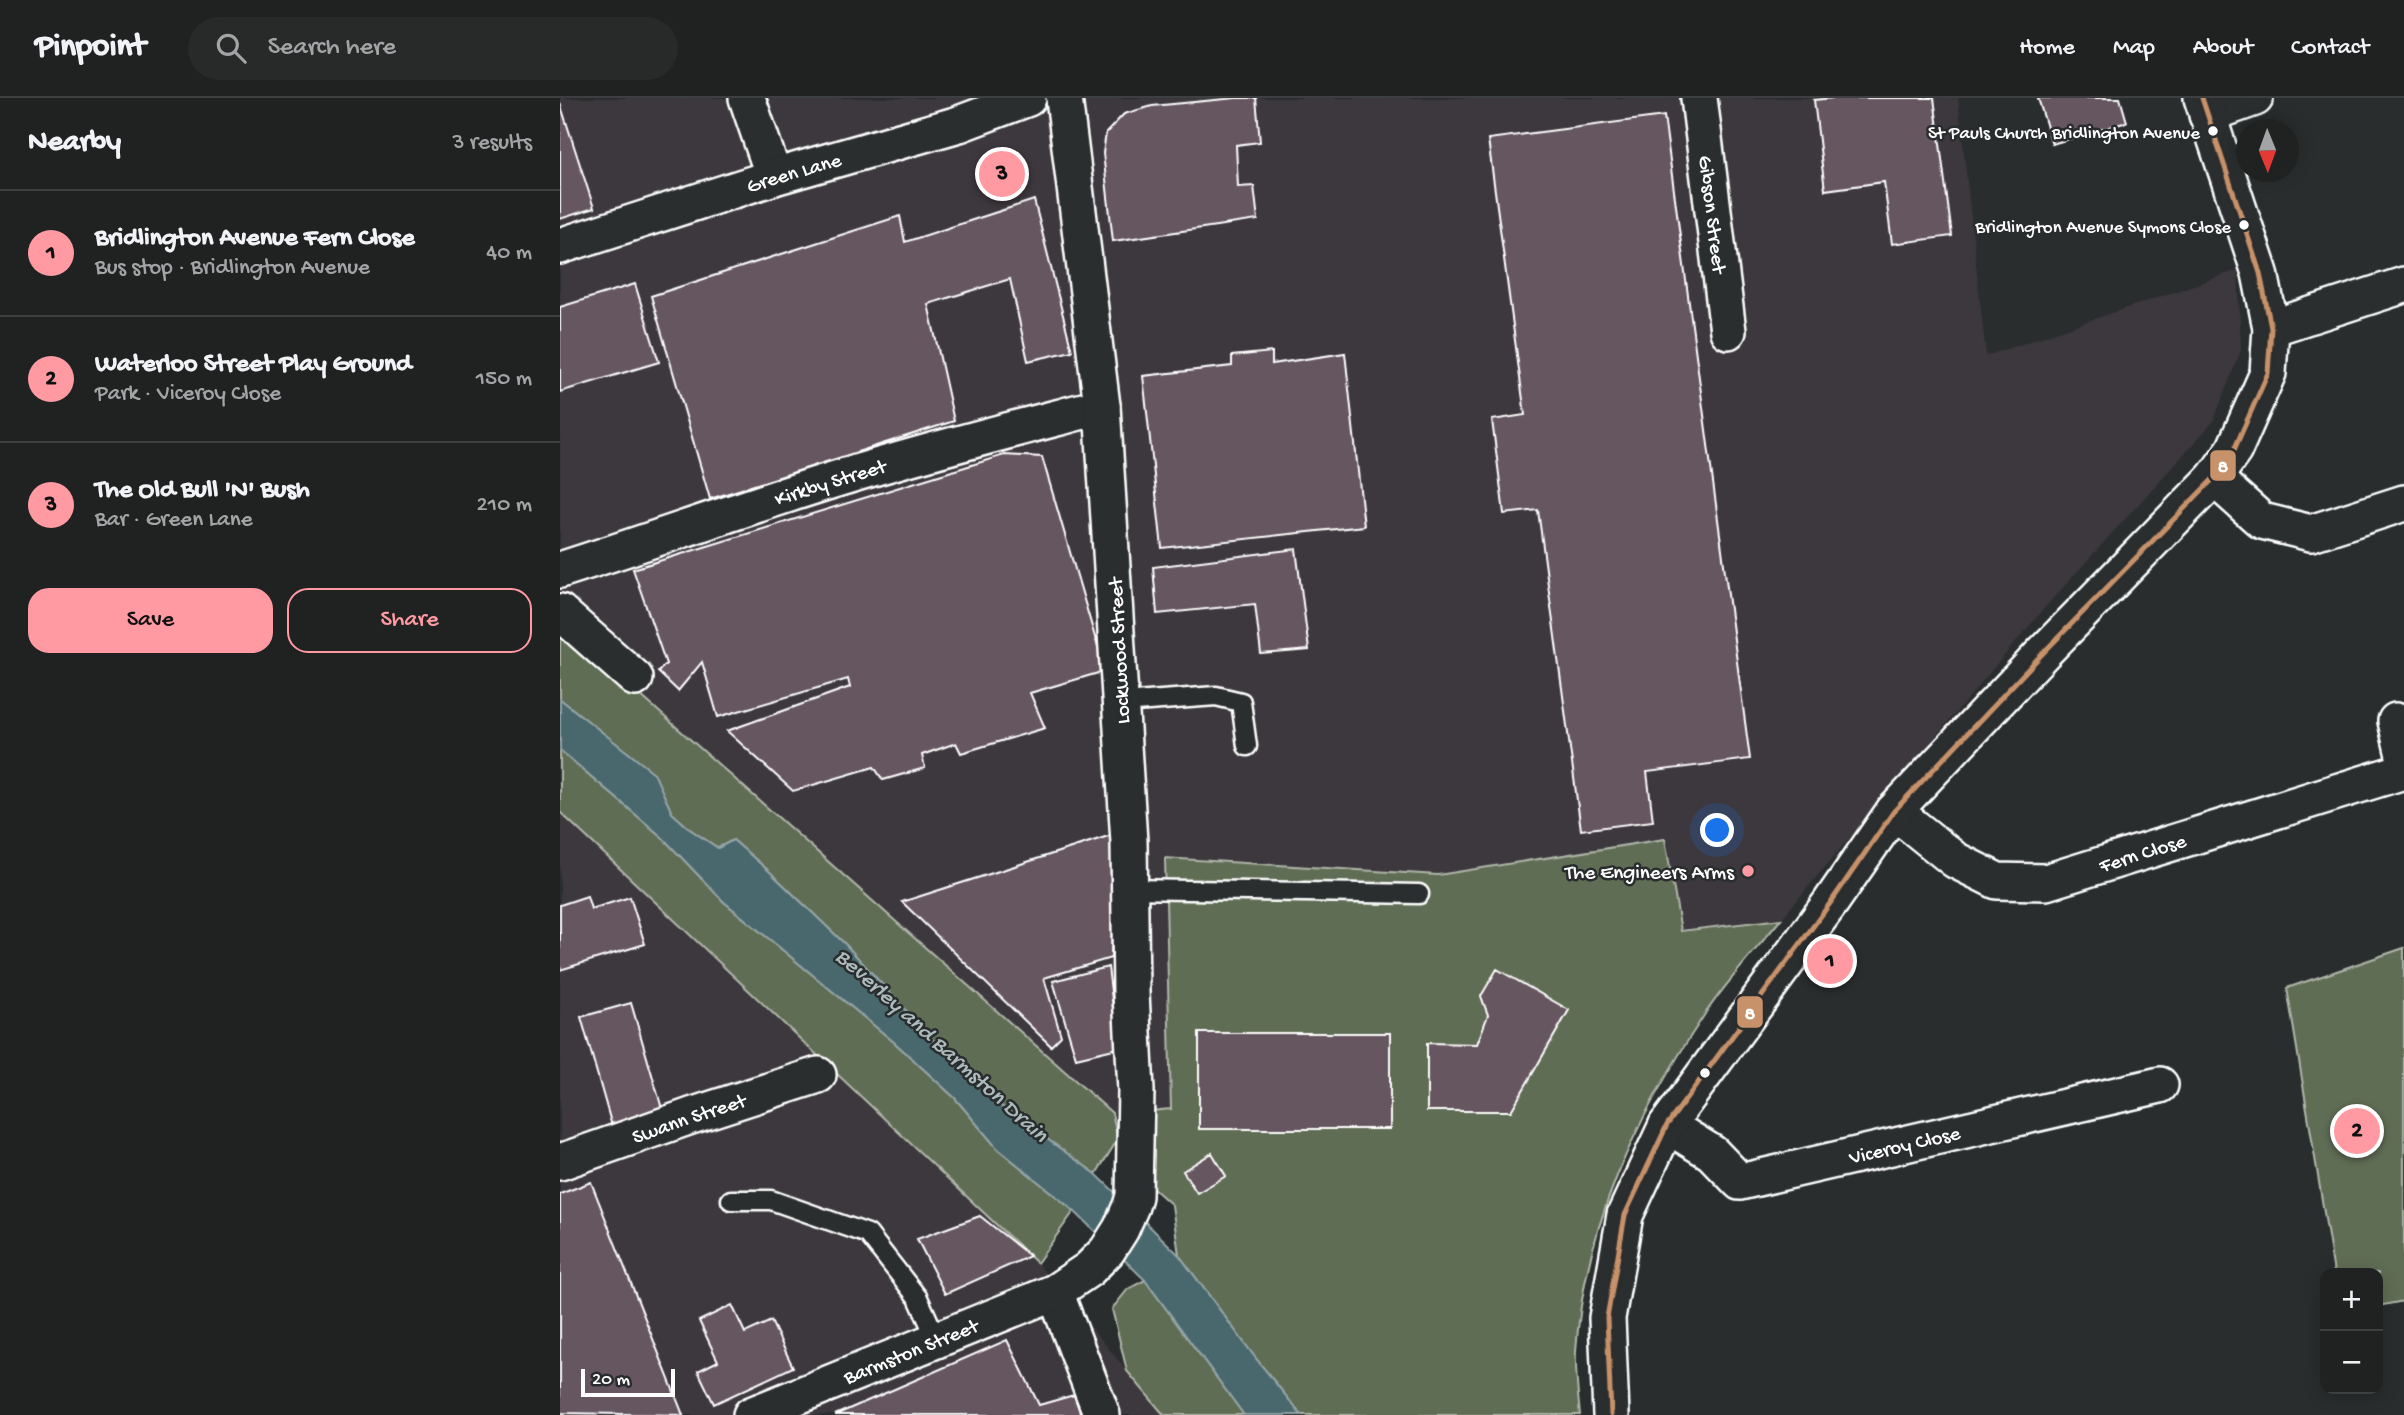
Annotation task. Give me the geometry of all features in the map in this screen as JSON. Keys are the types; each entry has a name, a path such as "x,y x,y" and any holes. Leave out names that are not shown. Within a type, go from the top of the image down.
{"street":[{"path":"747,98 774,177"},
{"name":"Green Lane","path":"560,246 774,177 959,124 1028,98"},
{"name":"Lockwood Street","path":"1064,98 1102,406 1121,703 1136,1091 1134,1196 1131,1206"},
{"name":"Gibson Street","path":"1699,98 1728,331"},
{"path":"1611,1415 1606,1318 1625,1215 1667,1125 1894,811 2214,478 2234,450 2267,373 2271,328 2260,273 2204,107 2255,98"},
{"path":"2271,328 2404,285"},
{"name":"Kirkby Street","path":"560,570 797,491 943,448 1102,406"},
{"path":"2214,478 2262,521 2311,533 2404,503"},
{"path":"560,612 635,678"},
{"path":"2396,721 2404,755"},
{"name":"Fern Close","path":"1894,811 1955,860 1997,881 2046,882 2404,771"},
{"name":"Swann Street","path":"560,1162 817,1075"},
{"name":"Viceroy Close","path":"1667,1125 1712,1153 1740,1182 2160,1085"},
{"name":"Barmston Street","path":"751,1415 1062,1288 1089,1269 1107,1251 1131,1206"},
{"path":"1062,1288 1102,1415"}],"lane":[{"path":"1121,703 1216,696 1241,702 1247,746"},
{"path":"1129,889 1419,894"},
{"path":"731,1200 771,1200 868,1234 918,1298 937,1340"}],"shaded area":[{"path":"560,98 1958,98 1986,356 2238,270 2241,350 2213,422 2047,605 1781,919 1681,931 1665,839 1438,875 1165,858 1171,1110 1112,1113 560,624"},
{"path":"560,812 1037,1263 1164,1415 560,1415"}],"green space":[{"path":"560,624 1112,1113 1118,1139 1096,1174 1002,1107 939,1047 846,945 770,872 733,840 718,848 691,830 672,813 653,773 560,699"},
{"path":"560,750 662,837 723,901 894,1042 955,1098 997,1148 1074,1211 1037,1263 560,812"},
{"path":"1665,839 1681,931 1781,919 1723,990 1680,1053 1636,1133 1618,1174 1602,1216 1581,1304 1576,1351 1580,1415 1301,1415 1179,1255 1172,1205 1153,1188 1150,1111 1171,1109 1165,858 1438,875"},
{"path":"2404,948 2404,1301 2383,1305 2383,1268 2333,1268 2287,988"},
{"path":"1145,1280 1244,1415 1164,1415 1127,1371 1112,1309 1128,1289"}],"water":[{"path":"560,699 654,773 672,813 691,830 718,848 733,840 770,872 846,945 939,1047 1002,1107 1096,1174 1179,1255 1301,1415 1244,1415 1145,1280 1074,1211 997,1148 955,1098 894,1042 723,901 662,837 560,750"}],"building":[{"path":"1256,98 1260,142 1236,145 1238,187 1254,186 1258,220 1113,241 1103,153 1106,133 1124,114 1152,106"},
{"path":"1934,98 1952,236 1892,244 1884,182 1825,190 1814,100"},
{"path":"2038,98 2120,98 2127,122 2052,144"},
{"path":"560,103 594,208 560,219"},
{"path":"1664,116 1750,759 1647,772 1653,821 1581,830 1538,510 1504,514 1492,420 1525,415 1488,139"},
{"path":"1034,200 1072,351 1028,361 1010,279 928,304 954,421 710,499 651,296 900,216 905,242"},
{"path":"635,284 659,362 560,392 560,307"},
{"path":"1272,352 1272,364 1345,353 1364,526 1162,548 1143,376 1232,366 1232,356"},
{"path":"1004,455 1042,457 1105,671 1030,693 1045,728 961,753 956,743 922,755 925,768 883,780 874,767 793,791 727,731 850,687 848,679 718,717 702,662 678,691 658,672 666,664 633,569"},
{"path":"1296,549 1309,650 1261,654 1255,604 1157,614 1153,567"},
{"path":"1115,834 1111,958 1044,978 1061,1036 1051,1046 902,902"},
{"path":"587,896 591,909 630,897 645,944 560,970 560,905"},
{"path":"1108,967 1118,1048 1076,1058 1053,981"},
{"path":"1497,969 1569,1010 1511,1111 1427,1111 1427,1043 1477,1044 1488,1015 1481,996"},
{"path":"631,1003 663,1112 612,1126 581,1017"},
{"path":"1199,1033 1390,1033 1390,1129 1199,1129"},
{"path":"1212,1153 1226,1176 1197,1193 1183,1171"},
{"path":"591,1182 683,1415 560,1413 560,1194"},
{"path":"980,1216 1030,1256 945,1294 917,1239"},
{"path":"732,1305 745,1333 771,1321 793,1367 714,1404 698,1371 718,1361 699,1321"},
{"path":"1007,1340 1039,1405 1074,1395 1081,1415 835,1415"}],"transit line":[{"name":"8","path":"1611,1415 1607,1318 1625,1215 1667,1125 1831,902 1894,811 2214,478 2234,450 2268,373 2271,328 2260,273 2202,98"}],"place":[{"name":"St Pauls Church Bridlington Avenue","path":"2213,131"},
{"name":"The Old Bull 'N' Bush","path":"1002,174"},
{"name":"Bridlington Avenue Symons Close","path":"2244,225"},
{"name":"The Engineers Arms","path":"1748,871"},
{"name":"Bridlington Avenue Fern Close","path":"1830,961"},
{"name":"Waterloo Street Play Ground","path":"2357,1131"}],"water label":[{"name":"Beverley and Barmston Drain","path":"943,1044"}]}
